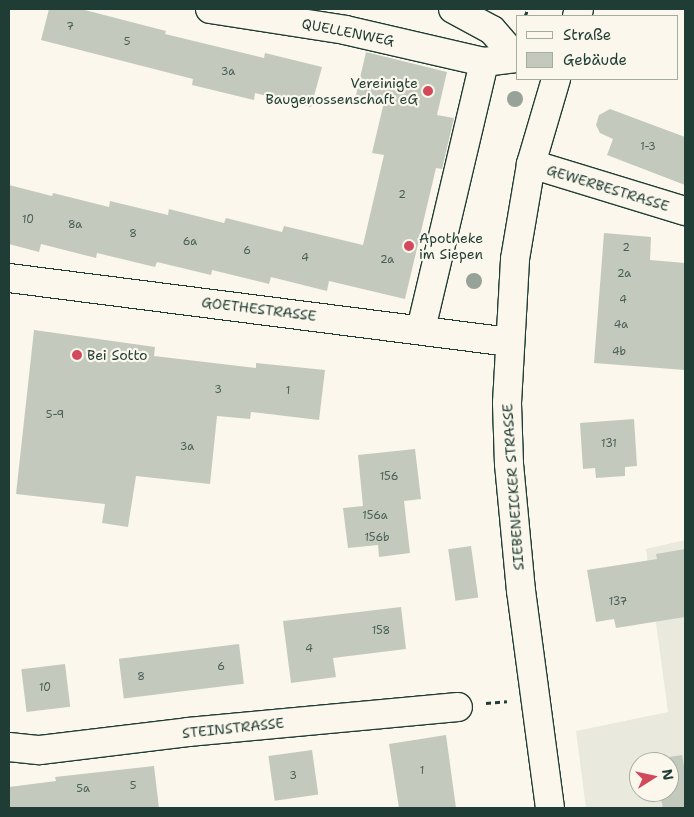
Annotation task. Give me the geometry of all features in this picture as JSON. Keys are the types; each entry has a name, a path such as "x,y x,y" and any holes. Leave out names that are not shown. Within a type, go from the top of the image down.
{"street":[{"name":"QUELLENWEG","path":"210,9 345,30 484,62"},
{"path":"453,9 492,30 516,57"},
{"path":"420,329 484,62 516,58"},
{"name":"SIEBENEICKER STRASSE","path":"550,808 521,592 509,464 507,403 515,259 531,164 556,80"},
{"name":"GEWERBESTRASSE","path":"531,164 685,211"},
{"name":"GOETHESTRASSE","path":"9,278 420,329 509,342"},
{"name":"STEINSTRASSE","path":"9,747 40,750 188,732 458,707"}],"shaded area":[{"path":"685,540 685,808 586,808 576,731 668,712 646,549"}],"building":[{"path":"49,9 81,9 166,31 165,34 264,58 265,53 322,67 311,107 255,93 254,100 192,85 193,79 41,40"},
{"path":"366,52 447,72 437,115 454,118 442,169 436,168 405,299 329,281 327,291 271,277 269,284 212,270 211,275 157,262 155,267 97,253 96,258 41,244 39,252 9,244 9,185 52,196 53,193 109,207 110,201 168,215 169,209 224,223 226,218 282,232 284,226 363,245 384,155 372,153 384,102 356,95"},
{"path":"610,109 685,137 685,185 607,155 613,139 600,133 596,125 599,115"},
{"path":"604,233 651,237 650,260 685,263 685,370 594,363"},
{"path":"34,330 155,347 154,356 256,368 256,363 325,370 319,420 251,412 250,419 217,416 210,484 136,476 128,527 102,523 105,504 16,494"},
{"path":"634,419 637,466 625,467 625,476 596,478 595,468 583,469 580,423"},
{"path":"415,449 421,499 404,501 410,553 379,557 378,545 348,548 343,508 363,506 358,455"},
{"path":"471,546 478,597 455,601 448,549"},
{"path":"685,549 685,617 616,628 614,619 596,622 587,570 657,559 656,554"},
{"path":"401,607 406,649 333,658 336,677 291,683 283,621"},
{"path":"239,644 244,684 124,698 119,659"},
{"path":"65,664 70,707 27,712 21,669"},
{"path":"446,735 456,808 399,808 389,744"},
{"path":"312,750 318,795 275,801 268,756"},
{"path":"679,755 682,755 685,772 685,808 663,808 662,802 679,802"},
{"path":"154,766 159,808 9,808 9,787 56,781 55,777"}],"place":[{"name":"Vereinigte Baugenossenschaft eG","path":"428,91"},
{"name":"Apotheke im Siepen","path":"409,246"},
{"name":"Bei Sotto","path":"77,355"}]}
